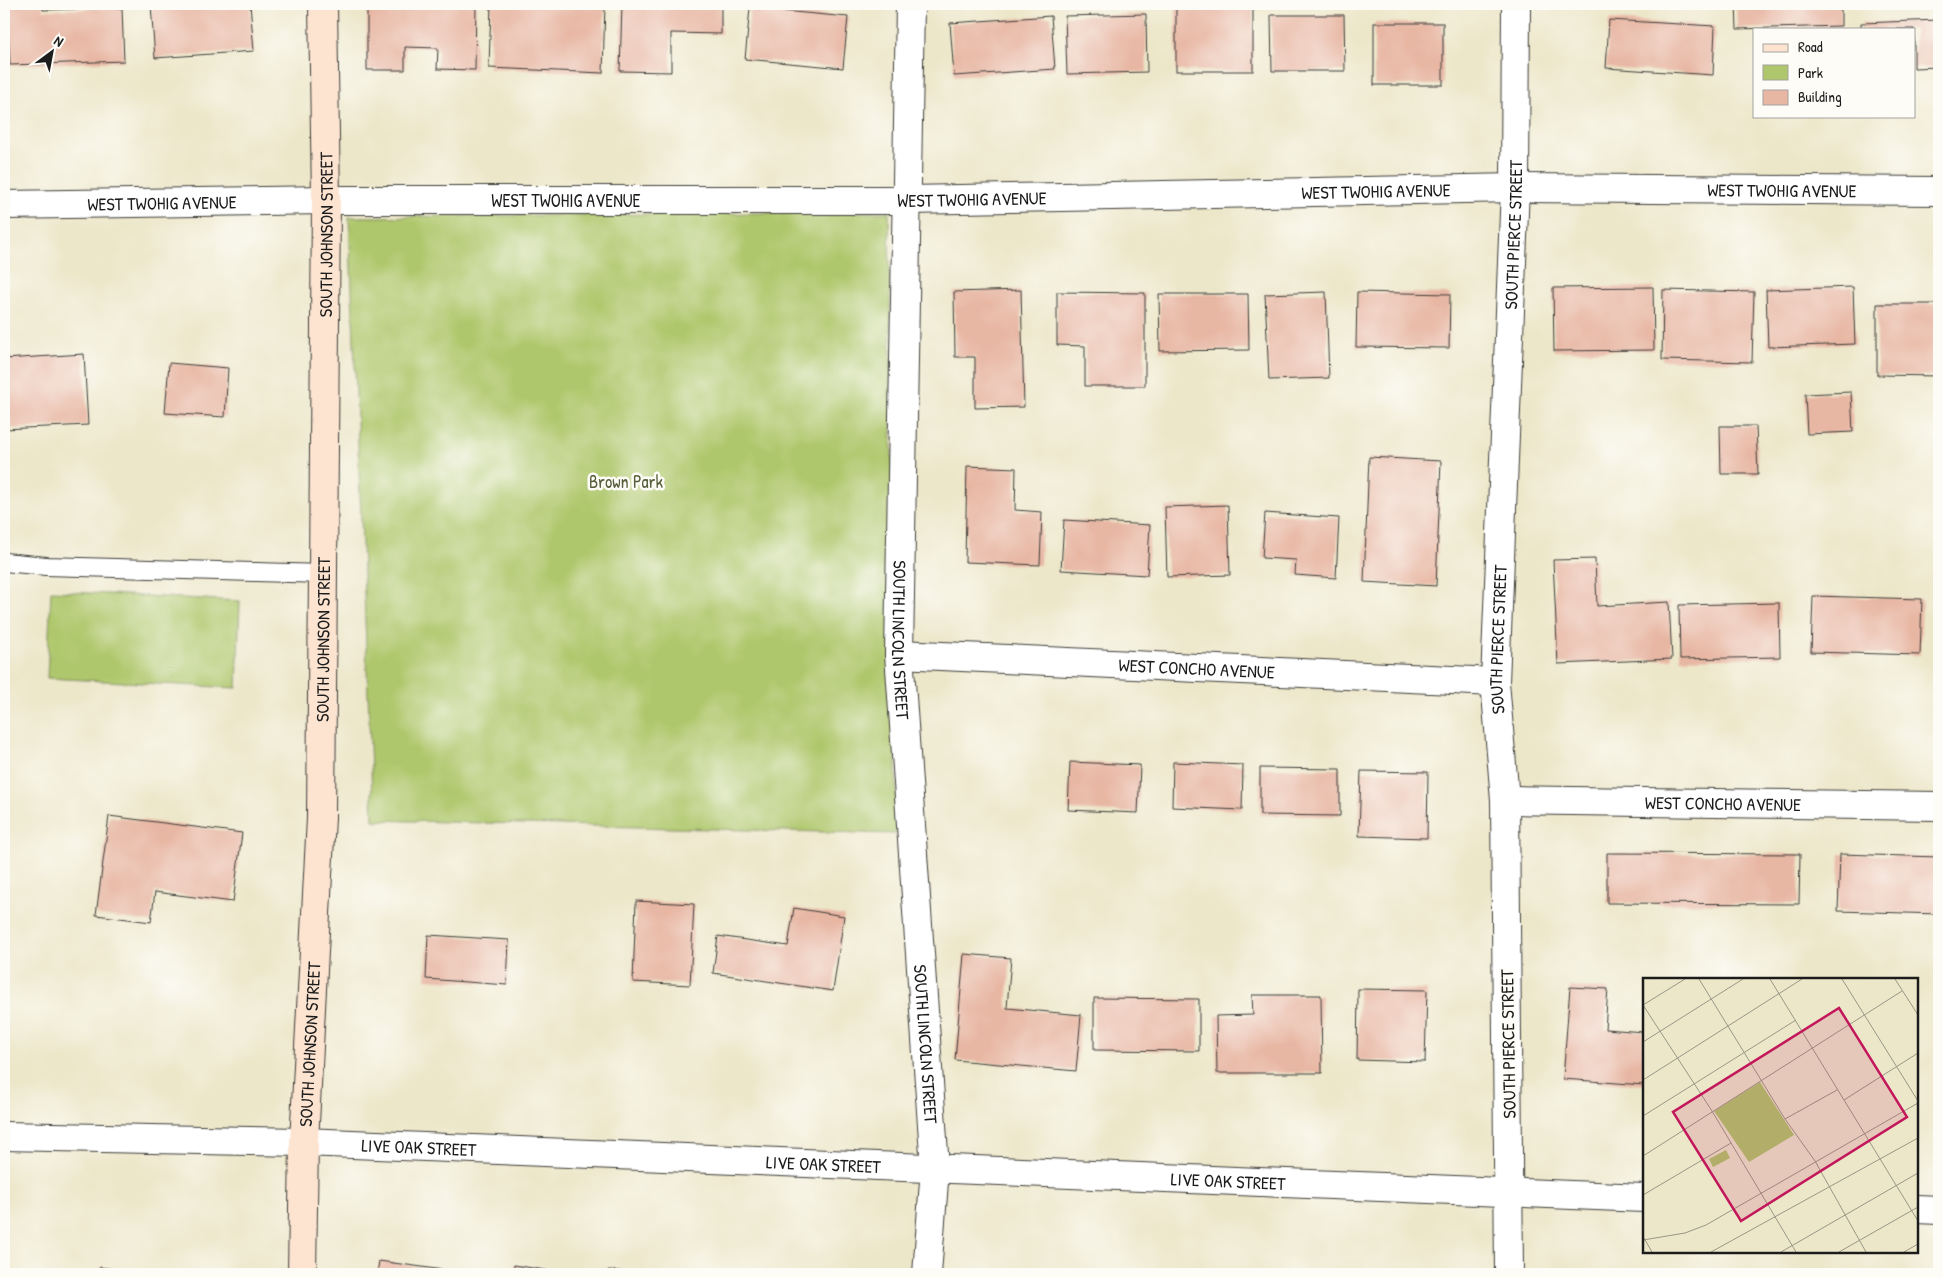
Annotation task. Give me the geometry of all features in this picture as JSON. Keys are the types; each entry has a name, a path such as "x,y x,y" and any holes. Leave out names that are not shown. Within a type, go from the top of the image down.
{"street":[{"name":"SOUTH JOHNSON STREET","path":"302,1274 304,1142 321,818 326,200 323,4"},
{"name":"SOUTH LINCOLN STREET","path":"910,4 899,654 935,1168 927,1274"},
{"name":"SOUTH PIERCE STREET","path":"1509,1274 1505,800 1495,682 1515,188 1516,4"},
{"name":"WEST TWOHIG AVENUE","path":"4,205 326,200 908,200 1515,188 1939,191"},
{"name":"WEST CONCHO AVENUE","path":"899,654 1495,682"},
{"name":"WEST CONCHO AVENUE","path":"1505,800 1939,806"},
{"name":"LIVE OAK STREET","path":"4,1136 304,1142 1643,1198"},
{"path":"1918,1209 1939,1210"}],"lane":[{"path":"4,562 46,566 324,574"}],"green space":[{"name":"Brown Park","path":"889,212 897,834 373,820 349,217"},
{"path":"51,591 240,601 237,688 47,678"}],"building":[{"path":"7,4 43,4 43,10 122,8 124,61 10,65"},
{"path":"250,4 254,51 155,58 151,5"},
{"path":"367,4 476,4 475,70 437,69 438,48 405,47 405,70 367,70"},
{"path":"491,4 605,4 603,73 489,68"},
{"path":"622,4 721,4 721,34 671,33 671,72 620,71"},
{"path":"1176,4 1253,4 1253,71 1176,71"},
{"path":"1736,4 1841,4 1841,26 1737,29"},
{"path":"750,8 848,17 843,68 745,59"},
{"path":"1146,14 1147,72 1067,74 1065,16"},
{"path":"1271,15 1344,15 1345,71 1272,71"},
{"path":"1051,16 1055,69 954,76 950,23"},
{"path":"1609,20 1715,26 1713,75 1606,68"},
{"path":"1939,20 1939,67 1916,68 1916,28 1861,28 1861,23"},
{"path":"1374,23 1443,23 1443,85 1374,85"},
{"path":"1653,287 1654,350 1554,351 1553,288"},
{"path":"1853,287 1855,344 1768,347 1766,290"},
{"path":"1021,290 1024,407 975,408 975,357 955,357 954,292"},
{"path":"1663,290 1754,292 1752,362 1662,360"},
{"path":"1057,292 1145,293 1145,386 1085,386 1085,346 1057,345"},
{"path":"1326,292 1329,378 1269,380 1265,294"},
{"path":"1357,292 1450,294 1449,348 1356,347"},
{"path":"1159,294 1248,294 1249,350 1160,351"},
{"path":"1877,304 1939,304 1939,376 1877,375"},
{"path":"84,354 88,425 4,429 4,359"},
{"path":"169,363 228,368 225,417 165,413"},
{"path":"1851,392 1853,432 1807,434 1805,394"},
{"path":"1720,426 1756,426 1758,474 1721,474"},
{"path":"1369,457 1441,461 1436,586 1364,582"},
{"path":"967,466 1016,468 1015,510 1042,512 1040,565 965,562"},
{"path":"1228,505 1230,575 1167,577 1165,507"},
{"path":"1265,513 1339,518 1336,578 1295,575 1296,560 1262,558"},
{"path":"1064,520 1150,525 1147,575 1061,570"},
{"path":"1595,559 1597,606 1669,602 1672,659 1558,664 1553,560"},
{"path":"1813,596 1922,599 1920,655 1811,652"},
{"path":"1779,603 1780,657 1680,659 1679,605"},
{"path":"1070,762 1140,765 1138,813 1068,810"},
{"path":"1173,762 1243,765 1242,810 1172,807"},
{"path":"1260,768 1340,769 1340,816 1260,815"},
{"path":"1361,771 1428,772 1427,838 1359,836"},
{"path":"109,816 242,833 233,902 155,892 151,922 96,915"},
{"path":"1607,853 1800,854 1799,904 1607,903"},
{"path":"1840,854 1939,857 1939,914 1838,911"},
{"path":"636,901 694,904 690,985 633,982"},
{"path":"794,908 844,916 833,991 713,973 718,936 788,946"},
{"path":"428,935 509,940 507,985 426,979"},
{"path":"964,954 1011,958 1007,1008 1081,1015 1076,1071 955,1060"},
{"path":"1570,987 1608,989 1605,1029 1643,1032 1643,1085 1563,1079"},
{"path":"1358,989 1427,990 1425,1062 1357,1060"},
{"path":"1252,995 1321,995 1322,1073 1217,1073 1216,1016 1253,1015"},
{"path":"1094,998 1199,999 1199,1051 1094,1050"},
{"path":"379,1261 465,1273 465,1274 377,1274"},
{"path":"514,1265 564,1273 564,1274 513,1274"},
{"path":"100,1267 145,1273 145,1274 99,1274"},
{"path":"4,1269 29,1273 29,1274 4,1274"},
{"path":"608,1270 641,1273 641,1274 608,1274"}]}
